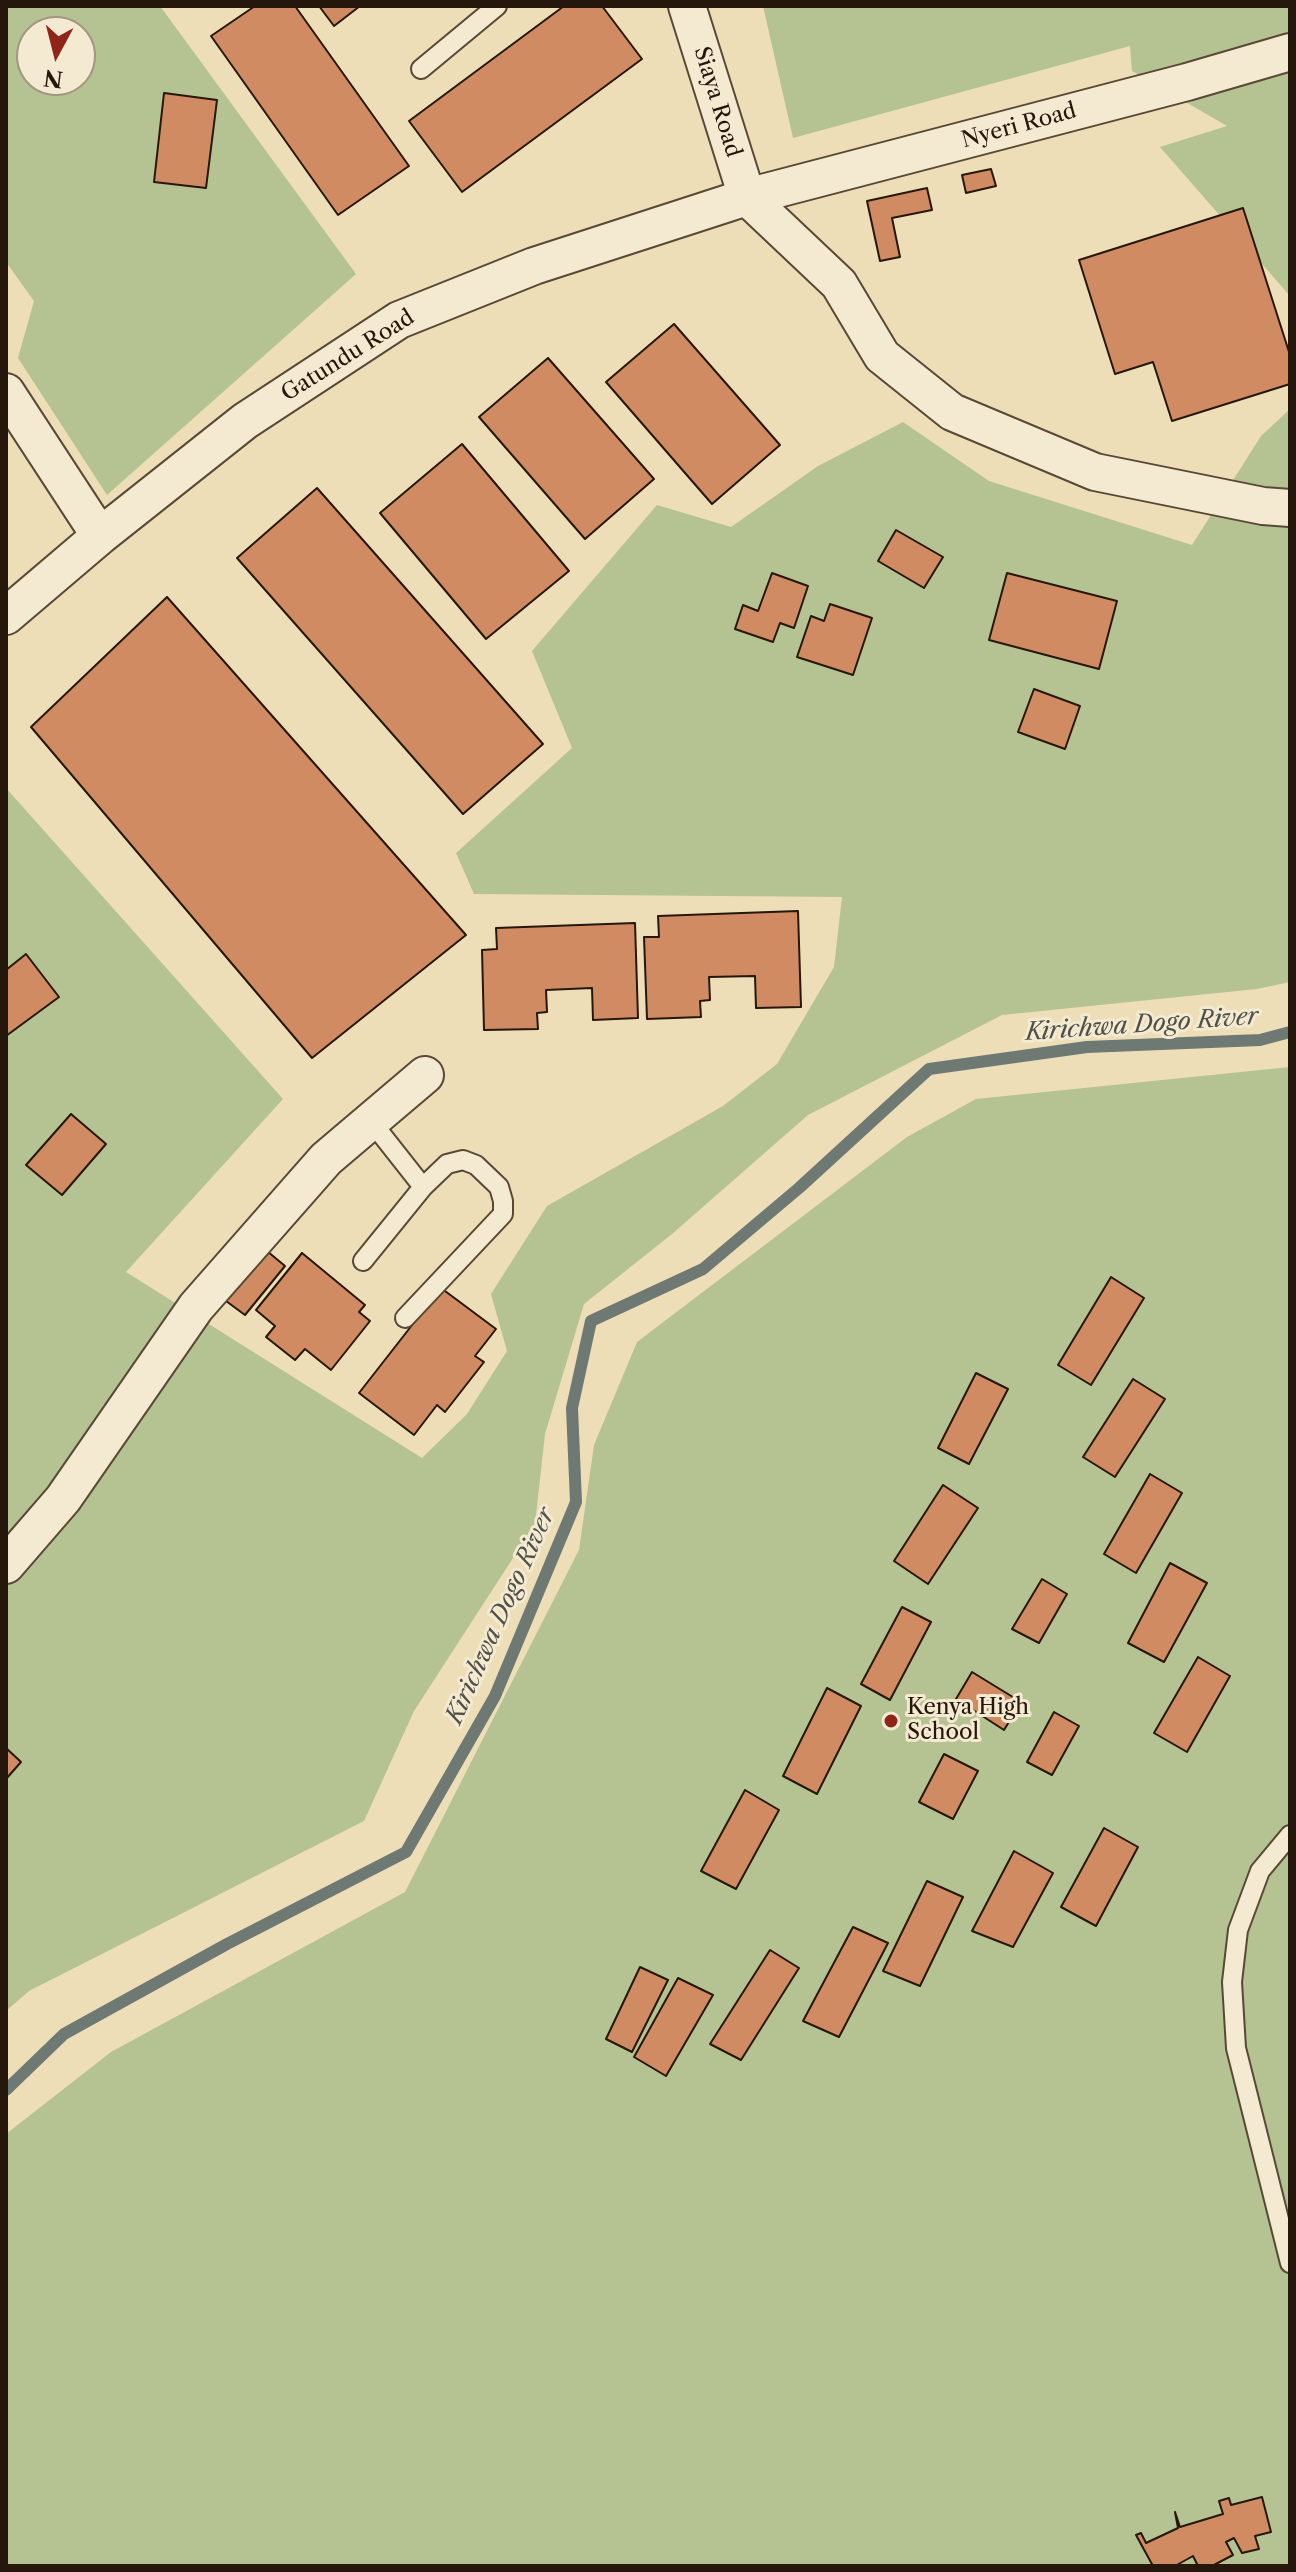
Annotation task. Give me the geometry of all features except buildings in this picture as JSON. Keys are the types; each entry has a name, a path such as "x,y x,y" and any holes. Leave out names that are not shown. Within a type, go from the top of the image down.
{"street":[{"name":"Siaya Road","path":"687,6 747,197"},
{"name":"Nyeri Road","path":"747,197 1187,82 1290,52"},
{"path":"747,197 839,284 882,356 952,412 1095,472 1263,506 1290,508"},
{"name":"Gatundu Road","path":"6,616 100,536 245,421 399,320 534,266 747,197"},
{"path":"6,392 100,536"},
{"path":"6,1565 63,1499 196,1307 326,1159 425,1075"}],"lane":[{"path":"421,69 497,6"},
{"path":"371,1121 423,1187"},
{"path":"363,1261 423,1187 447,1164 463,1160 476,1165 499,1187 503,1214 405,1318"},
{"path":"1290,1835 1260,1871 1238,1930 1232,1982 1236,2048 1290,2263"}],"green space":[{"path":"6,6 160,6 356,274 107,495 18,358 34,301 6,262"},
{"path":"763,6 1290,6 1290,296 1160,147 1227,126 1132,71 1130,46 793,138"},
{"path":"1290,409 1290,982 1257,989 1002,1015 808,1115 672,1234 584,1304 545,1434 535,1524 414,1711 364,1821 29,1991 6,2011 6,788 283,1099 126,1272 422,1458 467,1414 507,1351 491,1294 547,1206 723,1106 777,1064 834,967 842,897 474,894 456,853 572,748 532,651 657,505 731,527 818,466 903,422 989,481 1192,545 1261,436"},
{"name":"Kenya High School","path":"1290,1067 1290,2566 6,2566 6,2134 111,2052 405,1892 579,1550 594,1445 637,1342 907,1137 976,1099"}],"waterway":[{"name":"Kirichwa Dogo River","path":"6,2090 64,2034 227,1944 406,1852 495,1696 576,1502 572,1408 591,1321 703,1269 799,1188 929,1069 1087,1047 1260,1040 1290,1032"}],"place":[{"name":"Kenya High School","path":"891,1721"}]}
